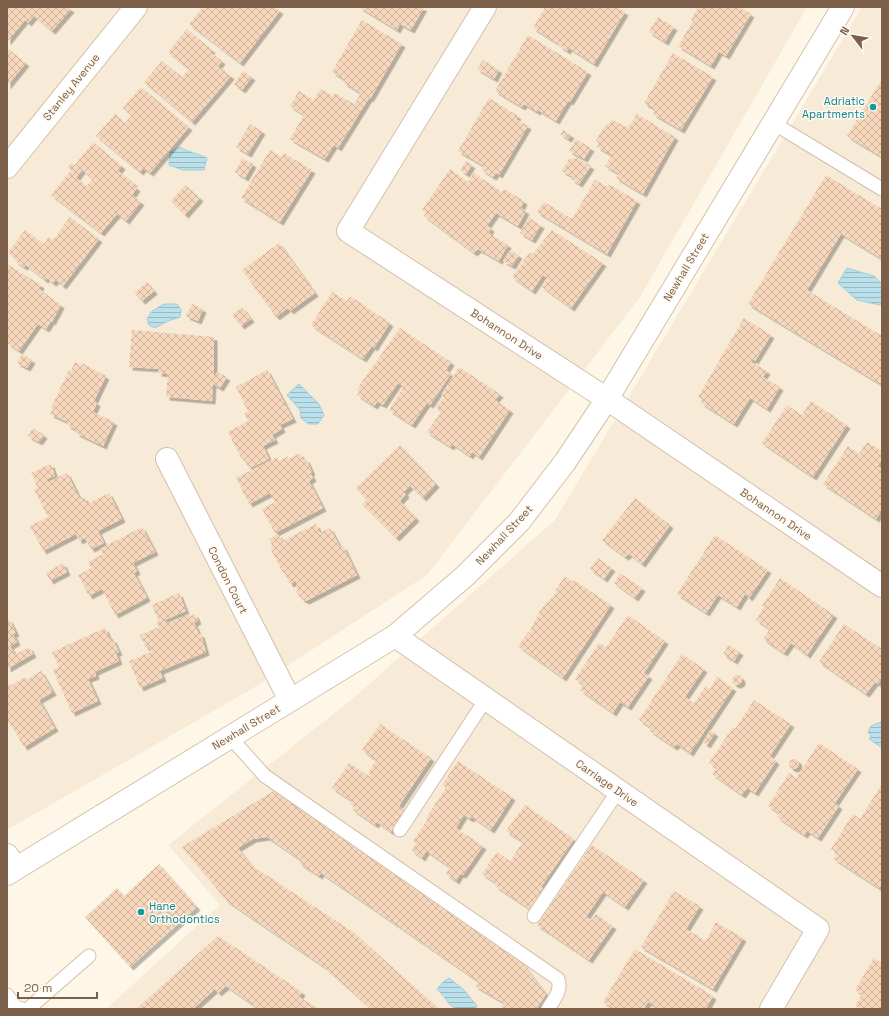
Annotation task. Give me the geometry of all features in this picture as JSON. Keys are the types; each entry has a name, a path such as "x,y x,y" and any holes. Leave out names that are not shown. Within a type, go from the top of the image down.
{"street":[{"name":"Stanley Avenue","path":"7,167 136,7"},
{"name":"Bohannon Drive","path":"485,7 348,231 607,399 882,586"},
{"name":"Newhall Street","path":"10,865 230,737 395,636 465,576 519,522 565,462 607,399 843,7"},
{"name":"Condon Court","path":"167,459 290,700"},
{"name":"Carriage Drive","path":"395,636 818,930 771,1009"}],"lane":[{"path":"773,123 882,189"},
{"path":"400,830 486,699"},
{"path":"230,737 265,776 558,979 560,985 558,992 548,1009"},
{"path":"534,916 618,791"},
{"path":"28,1009 89,956"},
{"path":"7,995 16,1007 22,1009"}],"shaded area":[{"path":"7,7 807,7 640,297 427,575 250,690 7,830"},
{"path":"862,7 882,7 882,1009 106,1009 220,905 168,845 351,700 555,520"}],"water":[{"path":"180,147 207,158 204,170 183,170 169,165 170,152"},
{"path":"847,268 874,276 882,284 882,301 880,305 857,300 838,283"},
{"path":"164,304 177,304 181,310 180,317 155,328 149,325 147,319 152,311"},
{"path":"299,384 319,404 324,415 318,424 309,424 301,418 300,410 287,395"},
{"path":"881,722 882,748 869,739 871,736 868,732 871,726"},
{"path":"449,978 464,990 477,1006 475,1009 459,1009 454,1008 449,1004 437,989"}],"building":[{"path":"7,7 68,7 71,9 52,31 34,16 28,23 25,20 7,42"},
{"path":"203,7 211,7 214,9 216,7 275,7 280,11 240,63 189,24"},
{"path":"359,7 424,7 411,30 400,24 397,30"},
{"path":"545,7 616,7 625,12 594,64 569,48 567,51 533,28"},
{"path":"698,7 739,7 751,14 726,56 719,52 711,66 678,46 693,21 691,19"},
{"path":"658,17 674,27 665,42 649,32"},
{"path":"362,20 402,44 370,99 369,98 338,148 334,145 325,159 290,139 304,115 290,106 299,91 314,100 320,89 333,96 335,93 354,104 361,93 344,83 345,80 332,72"},
{"path":"187,29 212,50 210,52 222,61 218,66 231,76 192,122 144,82 162,61 182,77 189,69 168,52"},
{"path":"528,35 588,72 570,102 568,101 556,121 538,110 537,112 524,104 522,107 495,91"},
{"path":"7,48 26,63 7,86"},
{"path":"673,53 713,77 681,130 653,114 655,109 644,103"},
{"path":"483,60 499,70 494,79 477,69"},
{"path":"243,71 252,77 242,90 234,84"},
{"name":"Adriatic Apartments","path":"882,79 882,157 847,136"},
{"path":"141,87 189,127 150,173 143,168 140,172 96,136 115,114 125,123 132,115 123,108"},
{"path":"489,98 518,116 516,119 528,126 499,175 496,173 493,177 482,170 484,166 458,151"},
{"path":"637,114 675,137 643,194 616,178 619,174 605,166 612,155 597,147 599,143 596,141 604,127 613,120 628,128"},
{"path":"250,124 262,131 248,154 236,147"},
{"path":"563,130 571,135 568,139 560,134"},
{"path":"576,139 591,148 584,159 569,151"},
{"path":"93,142 122,166 118,171 134,183 133,185 137,188 132,195 141,202 126,221 117,214 101,233 51,195 71,170 68,167 71,163 75,165","holes":["82,170 93,179 87,186 76,178"]},
{"path":"270,150 282,157 284,153 312,170 280,222 241,198"},
{"path":"242,158 253,164 245,178 235,172"},
{"path":"577,158 591,166 579,184 571,179 573,177 562,171 569,159"},
{"path":"466,161 472,165 466,174 460,170"},
{"path":"450,169 468,182 474,173 502,192 504,189 524,201 521,208 526,211 518,226 496,213 487,226 491,228 489,233 508,245 499,261 478,249 474,253 424,216 426,212 422,210"},
{"path":"826,175 882,209 882,259 841,234 807,290 882,336 882,385 748,304"},
{"path":"595,180 608,187 609,184 637,201 607,254 537,212 544,202 572,219"},
{"path":"185,185 200,198 185,215 171,201"},
{"path":"70,217 99,239 63,286 56,280 53,283 46,278 45,280 26,265 24,267 15,261 17,259 8,252 25,230 44,244 49,237 53,240"},
{"path":"529,218 541,225 532,240 520,233"},
{"path":"552,230 603,263 571,308 542,287 548,279 543,275 532,291 512,277 530,252 533,254"},
{"path":"279,243 315,293 290,311 288,308 276,317 242,270"},
{"path":"510,250 519,255 512,266 503,261"},
{"path":"7,264 41,285 39,289 61,305 52,322 51,321 46,329 38,324 19,351 7,343"},
{"path":"147,282 154,291 142,301 134,293"},
{"path":"332,292 347,301 350,296 390,323 374,348 372,346 363,359 311,325"},
{"path":"192,304 203,309 198,321 186,316"},
{"path":"242,307 251,319 241,326 232,315"},
{"path":"744,318 771,335 755,361 753,359 751,362 767,371 763,377 780,387 767,409 750,398 734,424 701,403 703,400 698,397"},
{"path":"400,328 451,362 446,370 451,374 430,405 427,403 412,425 389,410 404,387 398,383 383,405 377,402 374,406 357,395 360,390 357,389"},
{"path":"132,330 214,337 214,377 217,372 227,377 220,388 213,384 212,401 166,397 168,374 158,373 159,369 129,367"},
{"path":"22,354 32,360 27,368 17,363"},
{"path":"75,362 81,365 82,363 106,376 94,401 97,403 93,412 114,422 103,446 76,433 77,430 67,425 68,422 50,414 53,409 51,408 69,370 71,371"},
{"path":"459,367 500,394 495,400 510,410 479,457 472,452 470,456 452,444 451,447 427,432 441,412 436,408 444,397 441,395"},
{"path":"267,370 293,419 280,425 282,429 272,435 275,440 263,446 269,459 249,469 243,457 241,458 228,432 248,421 244,414 248,411 236,387"},
{"path":"811,401 847,425 813,477 762,443 787,405 802,415"},
{"path":"33,428 44,435 39,442 28,436"},
{"path":"867,442 882,451 882,459 878,466 882,469 882,510 876,519 823,484 848,446 859,454"},
{"path":"400,445 436,484 423,498 410,486 404,492 406,494 400,501 416,518 396,538 362,504 367,500 356,488"},
{"path":"300,453 303,460 306,459 312,472 310,473 313,478 309,481 323,508 275,533 262,509 275,502 270,493 249,504 236,478 277,457 279,461 287,456 289,459"},
{"path":"51,464 55,476 47,479 48,482 67,473 80,499 84,497 87,504 109,493 122,519 98,531 104,543 91,549 85,538 79,541 76,534 43,551 30,526 48,517 34,489 38,488 31,473"},
{"path":"635,498 670,525 642,564 629,554 625,557 602,540"},
{"path":"316,524 320,533 330,528 340,547 343,546 357,575 306,601 297,593 296,581 290,584 284,572 283,573 270,548 273,547 269,539 278,534 282,541"},
{"path":"142,527 155,552 133,563 137,571 134,573 147,598 115,615 102,589 89,596 78,575 91,568 88,562 103,554 100,549"},
{"path":"715,535 768,570 749,598 745,594 737,607 718,595 706,613 677,594"},
{"path":"598,558 612,568 604,579 590,569"},
{"path":"63,563 67,572 50,581 46,573"},
{"path":"620,573 642,588 635,598 614,583"},
{"path":"565,576 573,582 574,580 611,605 563,678 518,646 528,632 529,633 541,609 557,592 555,591"},
{"path":"780,578 834,615 807,655 791,643 784,653 763,639 770,629 756,620 764,607 762,606"},
{"path":"179,593 186,611 165,620 167,623 189,614 191,616 195,614 198,621 194,623 199,634 201,634 206,652 160,671 163,678 140,688 129,661 151,652 149,646 146,648 140,635 159,627 156,622 159,621 152,605"},
{"path":"628,615 665,641 644,673 649,676 628,707 620,702 613,713 580,690 584,685 575,679 599,643 606,647"},
{"path":"9,619 16,633 13,634 17,642 10,646 15,655 29,647 33,654 7,669 7,620"},
{"path":"844,624 882,649 882,677 878,684 875,682 866,694 819,662"},
{"path":"105,628 110,640 113,639 119,652 116,653 119,661 95,672 96,676 88,679 98,701 72,713 53,670 59,667 52,652"},
{"path":"729,645 740,652 734,661 723,654"},
{"path":"682,654 704,669 685,697 694,703 706,686 710,689 717,677 733,688 690,753 677,744 674,747 650,731 652,728 639,720"},
{"path":"41,671 53,692 39,700 55,728 24,747 9,722 7,723 7,680 10,686 25,677 26,680"},
{"path":"735,675 739,675 741,676 741,684 735,685 732,682 732,678"},
{"path":"754,700 791,724 770,756 776,761 755,793 747,788 742,795 712,774 717,768 709,763 733,727 735,729"},
{"path":"380,724 431,758 399,806 406,811 391,832 377,822 375,825 353,810 354,807 350,804 352,801 332,788 349,763 369,776 370,774 368,773 376,760 362,750"},
{"path":"710,730 715,733 707,745 703,742"},
{"path":"819,743 858,769 835,803 839,806 818,838 807,831 804,835 777,817 779,813 768,806 789,773 796,778"},
{"path":"792,759 796,759 798,760 798,768 792,769 789,766 789,762"},
{"path":"458,761 512,797 491,830 472,817 470,819 464,815 456,828 483,846 463,875 460,874 456,881 446,874 450,867 426,851 422,858 411,850 416,843 413,841 446,788 442,785"},
{"path":"881,785 882,884 879,888 834,859 838,853 831,849 853,814 860,819"},
{"path":"277,789 510,947 546,994 537,1009 506,1009 502,1007 504,1003 475,986 478,981 321,873 319,876 299,863 301,860 267,837 253,839 238,848 251,865 353,932 439,1009 371,1009 323,966 227,901 182,847"},
{"path":"525,805 574,839 541,887 547,891 534,912 495,886 496,883 482,874 497,852 510,861 523,842 506,831"},
{"path":"592,845 644,880 625,907 603,892 586,917 592,920 596,914 613,926 589,960 537,925"},
{"name":"Hane Orthodontics","path":"159,864 197,907 130,967 85,917 117,888 124,896"},
{"path":"674,891 700,906 686,929 706,941 716,922 743,938 713,989 641,947"},
{"path":"218,936 302,992 299,997 320,1009 259,1009 226,986 218,993 215,989 193,1009 136,1009"},
{"path":"635,949 713,996 706,1009 660,1009 648,1002 644,1009 615,1009 603,1002"},
{"path":"874,958 881,962 882,960 882,1009 861,1009 855,1006 862,994 855,990"}],"place":[{"name":"Adriatic Apartments","path":"873,107"},
{"name":"Hane Orthodontics","path":"141,912"}]}
